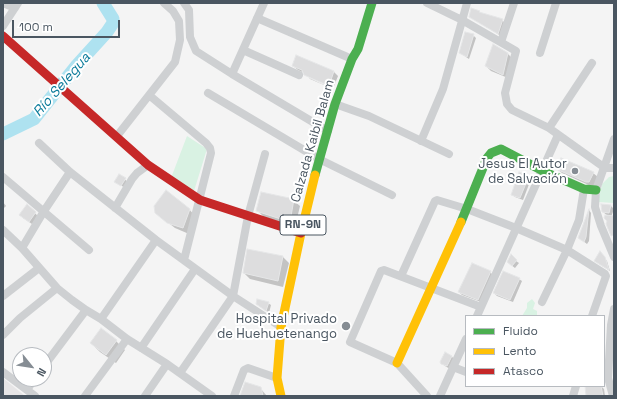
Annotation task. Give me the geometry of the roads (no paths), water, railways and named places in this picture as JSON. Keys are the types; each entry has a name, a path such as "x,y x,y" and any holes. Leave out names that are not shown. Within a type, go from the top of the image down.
{"street":[{"path":"3,3 16,5 3,26"},
{"path":"117,136 175,62 180,40 178,21 173,11 164,3"},
{"path":"184,3 191,7 190,37 196,51 328,131"},
{"path":"232,74 264,3"},
{"name":"Calzada Kaibil Balam","path":"352,59 352,47 365,3"},
{"name":"Calzada Kaibil Balam","path":"281,396 277,378 281,327 301,233 319,159 335,104 352,59 358,49 372,3"},
{"path":"426,3 462,20 515,50 516,52 506,90 507,104 512,110 549,128 605,168 614,168"},
{"path":"421,141 443,89 467,3"},
{"path":"501,42 514,3"},
{"path":"540,53 556,3"},
{"path":"257,18 352,59"},
{"path":"3,36 148,165 200,200 301,233"},
{"path":"243,50 299,74"},
{"path":"549,128 592,64"},
{"path":"208,93 319,159 392,195"},
{"path":"149,96 206,143 210,148 211,154 184,260"},
{"path":"335,104 369,116 448,154"},
{"path":"477,315 558,135"},
{"path":"614,139 596,190 595,207 603,232 614,257"},
{"path":"39,143 70,172 156,240 233,296 281,327"},
{"path":"397,363 467,209 487,158 494,151 501,149 543,171 584,189 596,190"},
{"path":"180,373 233,296 248,216 265,154"},
{"path":"115,208 132,179 137,173 148,165"},
{"path":"22,248 70,172"},
{"path":"3,177 89,250"},
{"path":"542,302 567,250 579,220 584,189"},
{"path":"401,276 435,201 437,200 467,209 567,250 606,275 592,315"},
{"path":"3,230 22,248 57,288 126,338 180,373 206,394"},
{"path":"101,319 156,240"},
{"path":"3,296 39,268"},
{"path":"141,348 195,268"},
{"path":"427,396 397,363 350,341 381,272 384,270 481,307"},
{"path":"3,335 20,318 57,288"},
{"path":"613,396 609,378 614,309"},
{"path":"52,355 86,310"},
{"path":"85,396 126,338"},
{"path":"440,396 465,341"},
{"path":"145,396 167,364"},
{"path":"453,367 465,372"},
{"path":"234,396 244,370 248,368 277,378"},
{"path":"3,372 35,396"}],"waterway":[{"name":"Río Selegua","path":"3,134 34,119 77,65 107,32 113,23 113,19 103,3"}],"place":[{"name":"Jesus El Autor de Salvación","path":"575,171"},
{"name":"Hospital Privado de Huehuetenango","path":"346,326"}]}
